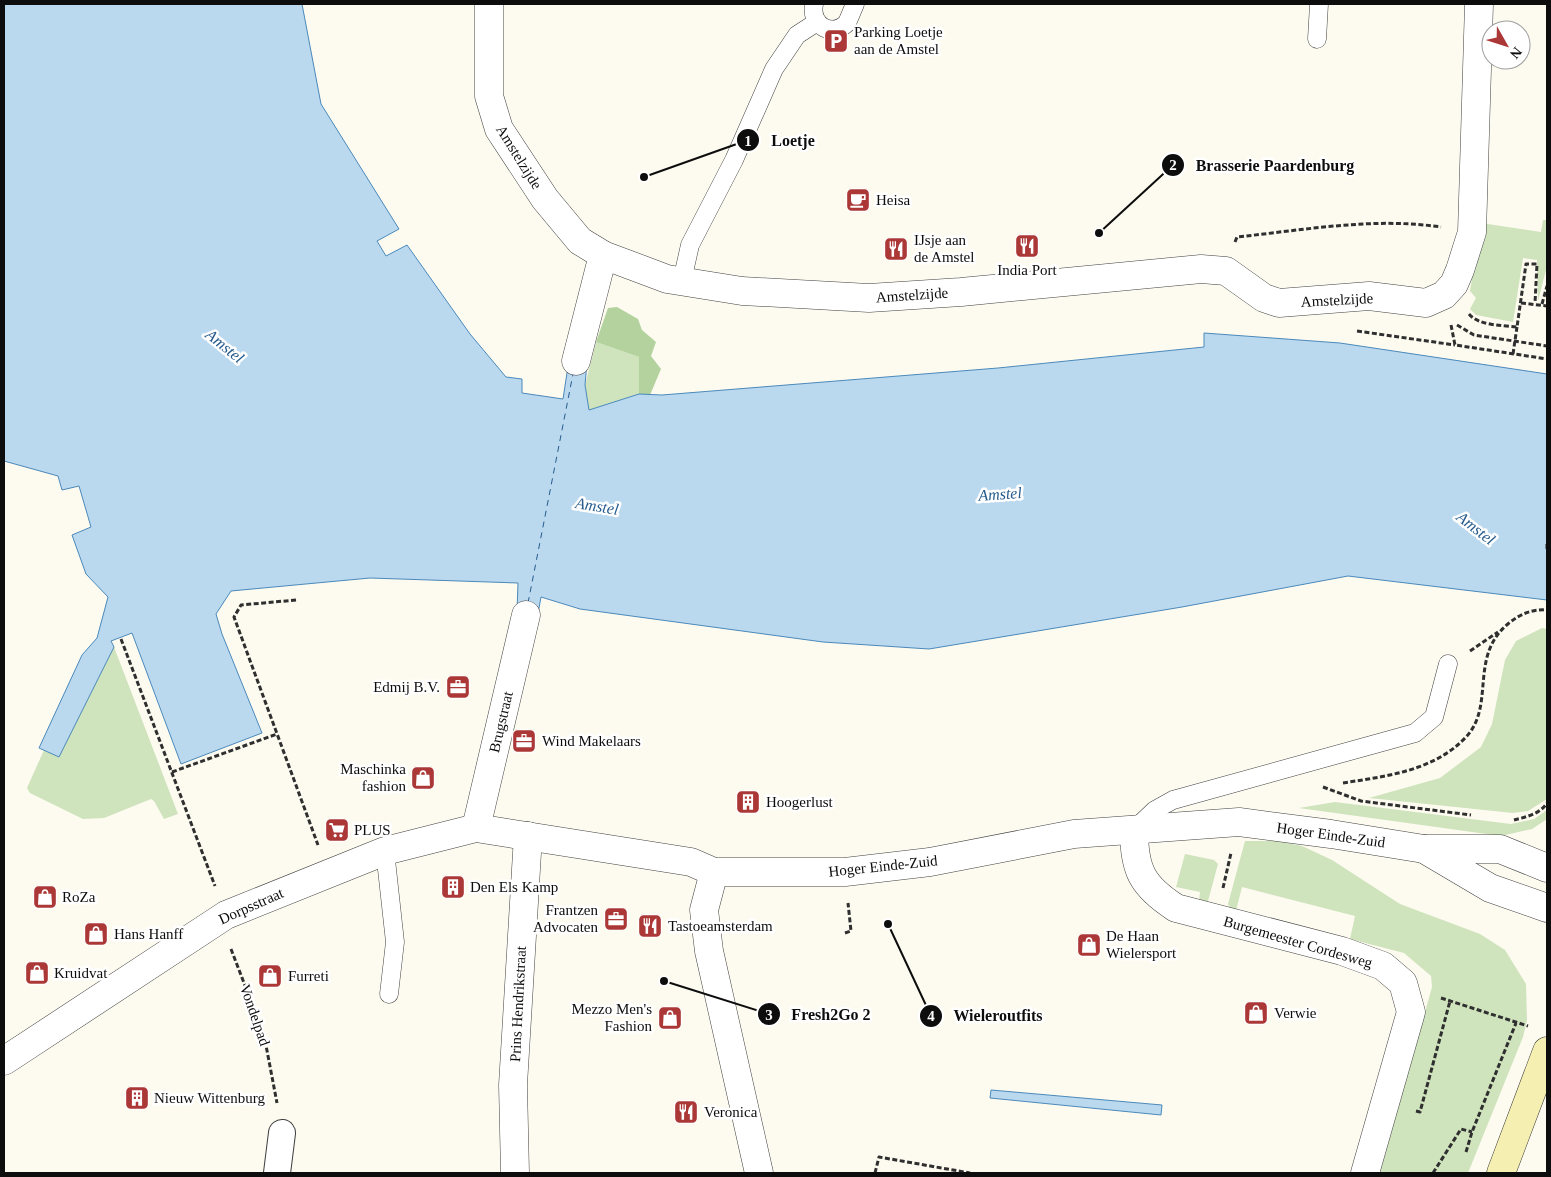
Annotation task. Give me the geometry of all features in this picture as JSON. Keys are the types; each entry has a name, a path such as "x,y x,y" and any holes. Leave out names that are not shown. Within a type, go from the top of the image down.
{"main road":[{"path":"1501,1173 1547,1051"}],"street":[{"name":"Amstelzijde","path":"489,4 489,96 499,129 545,198 580,241 603,255 668,279 742,291 869,298 961,292 1200,269 1226,271 1264,298 1279,303 1369,296 1447,307"},
{"path":"1447,307 1472,232 1479,4"},
{"path":"576,361 603,255"},
{"name":"Brugstraat","path":"476,828 526,615"},
{"name":"Hoger Einde-Zuid","path":"528,836 691,862 714,872 844,872 930,862 1074,834 1239,822 1424,849 1500,849 1547,868"},
{"name":"Dorpsstraat","path":"4,1061 222,917 384,851 476,828 528,836"},
{"name":"Burgemeester Cordesweg","path":"1134,830 1134,853 1142,876 1156,895 1176,908 1342,951 1384,966 1403,983 1411,1012 1365,1173"},
{"name":"Prins Hendrikstraat","path":"515,1173 513,1085 528,836"},
{"name":"Hoger Einde-Zuid","path":"1424,849 1490,888 1547,908"},
{"path":"714,872 704,910 710,950 759,1173"},
{"path":"277,1173 282,1133"}],"lane":[{"path":"814,4 813,16 817,22 828,30 842,28 851,18 855,4"},
{"path":"1317,39 1319,4"},
{"path":"682,281 690,245 734,160 774,69 797,35 817,22"},
{"path":"1134,830 1154,810 1173,800 1415,732 1434,717 1448,664"},
{"path":"384,851 395,942 389,994"}],"path":[{"path":"1226,271 1237,237 1372,223 1416,223 1472,232"},
{"path":"1513,354 1526,264 1537,264 1535,303"},
{"path":"1542,304 1547,286"},
{"path":"1447,307 1468,303 1469,315 1476,320 1517,327"},
{"path":"1521,303 1535,303 1547,306"},
{"path":"1447,307 1474,335 1547,346"},
{"path":"1447,307 1455,345 1547,359"},
{"path":"1547,543 1547,548"},
{"path":"296,600 241,604 234,617 329,873"},
{"path":"1448,664 1498,632"},
{"name":"Vondelpad","path":"121,640 172,772 264,1035 282,1133"},
{"path":"172,772 277,734"},
{"path":"1320,786 1361,801 1474,816"},
{"path":"1512,821 1528,817 1544,808 1547,803"},
{"path":"1216,919 1239,822"},
{"path":"1444,999 1534,1028"},
{"path":"1466,1152 1472,1132 1516,1023"},
{"path":"1433,1173 1461,1129 1472,1132"},
{"path":"875,1173 879,1157 970,1173"}],"green space":[{"path":"1543,220 1547,220 1547,266 1538,301 1537,260 1523,258 1513,322 1476,315 1470,309 1476,298 1470,291 1481,223 1541,232"},
{"path":"617,307 638,319 642,330 656,342 651,356 661,369 650,395 639,394 639,357 596,342 608,308"},
{"path":"596,342 639,357 639,394 589,410 585,385"},
{"path":"1542,628 1547,629 1547,799 1528,811 1513,813 1369,798 1440,778 1481,747 1492,724 1505,660 1516,641"},
{"path":"114,647 178,814 164,819 151,799 104,818 83,819 30,793 27,788 44,750 59,756"},
{"path":"1335,802 1511,824 1534,819 1547,810 1547,819 1532,829 1501,836 1299,808"},
{"path":"1245,841 1279,841 1302,846 1332,860 1400,904 1480,934 1505,950 1526,984 1527,1020 1523,1037 1468,1173 1380,1173 1432,987 1431,976 1404,953 1350,939 1355,916 1242,887 1236,911 1230,909 1228,904"},
{"path":"1185,854 1214,860 1218,864 1208,901 1205,903 1199,901 1200,892 1176,887"}],"water":[{"name":"Amstel","path":"4,4 302,4 321,104 399,229 377,241 386,256 407,245 470,334 506,377 522,379 522,393 563,399 569,360 587,362 585,385 589,410 639,394 662,395 998,368 1204,347 1204,333 1340,343 1547,374 1547,600 1348,576 1182,607 929,649 823,642 580,609 541,597 537,619 517,611 518,583 370,578 231,591 216,614 222,634 262,733 181,764 132,633 111,641 114,647 59,757 39,748 82,655 97,638 108,597 86,574 72,535 91,527 79,486 62,490 58,476 4,461"},
{"path":"991,1090 1162,1105 1161,1115 990,1098"}],"ferry route":[{"path":"528,603 573,374"}],"place":[{"name":"Parking Loetje aan de Amstel","path":"836,41"},
{"name":"Loetje","path":"644,177"},
{"name":"Heisa","path":"858,200"},
{"name":"Brasserie Paardenburg","path":"1099,233"},
{"name":"India Port","path":"1027,246"},
{"name":"IJsje aan de Amstel","path":"896,249"},
{"name":"Edmij B.V.","path":"458,687"},
{"name":"Wind Makelaars","path":"524,741"},
{"name":"Maschinka fashion","path":"423,778"},
{"name":"Hoogerlust","path":"748,802"},
{"name":"PLUS","path":"337,830"},
{"name":"Den Els Kamp","path":"453,887"},
{"name":"RoZa","path":"45,897"},
{"name":"Frantzen Advocaten","path":"616,919"},
{"name":"Wieleroutfits","path":"888,924"},
{"name":"Tastoeamsterdam","path":"650,926"},
{"name":"Hans Hanff","path":"96,934"},
{"name":"De Haan Wielersport","path":"1089,945"},
{"name":"Kruidvat","path":"37,973"},
{"name":"Furreti","path":"270,976"},
{"name":"Fresh2Go 2","path":"664,981"},
{"name":"Verwie","path":"1256,1013"},
{"name":"Mezzo Men's Fashion","path":"670,1018"},
{"name":"Nieuw Wittenburg","path":"137,1098"},
{"name":"Veronica","path":"686,1112"}]}
